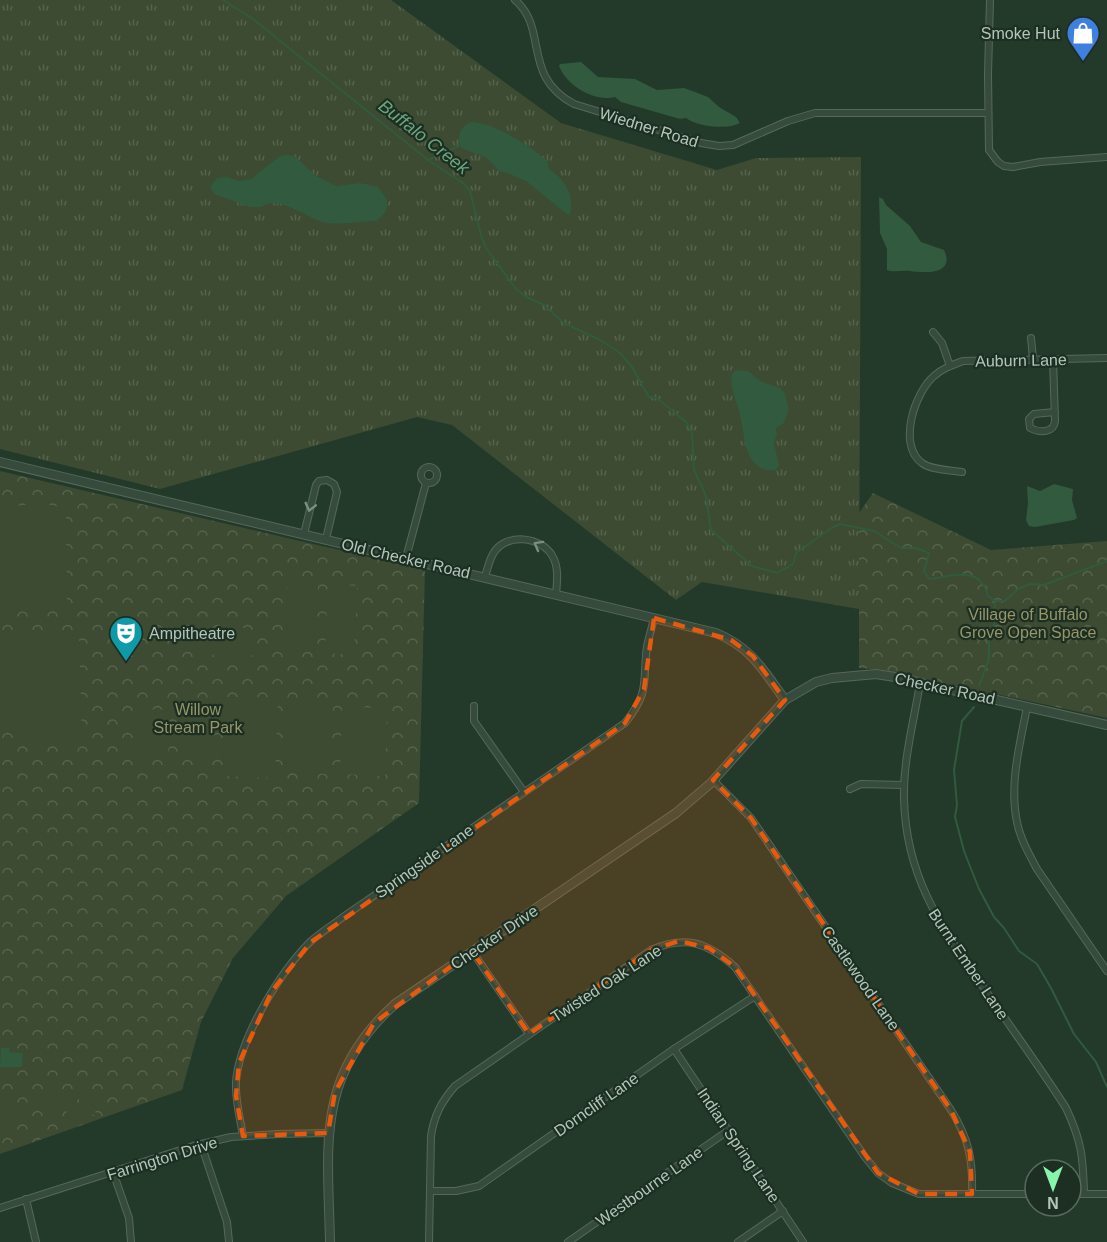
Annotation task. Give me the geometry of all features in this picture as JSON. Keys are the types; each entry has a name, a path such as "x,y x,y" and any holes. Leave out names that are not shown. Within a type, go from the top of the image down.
{"street":[{"name":"Wiedner Road","path":"515,0 531,22 542,72 560,96 574,104 701,143 719,146 733,145 788,121 815,113 988,113"},
{"path":"990,0 988,113 991,155 1004,166 1013,167 1040,162 1107,158"},
{"path":"933,332 942,343 950,366 933,377 915,406 910,427 911,444 917,459 924,465 962,472"},
{"path":"1031,338 1033,359"},
{"name":"Auburn Lane","path":"950,366 963,361 1107,358"},
{"path":"1053,359 1055,412 1054,426 1051,430 1039,431 1030,428 1029,419 1034,414 1055,412"},
{"name":"Old Checker Road","path":"0,462 716,633 737,643 761,665 785,700"},
{"path":"304,534 316,485 319,481 327,480 334,484 337,492 326,539"},
{"path":"406,558 426,483"},
{"path":"485,577 494,553 502,545 524,539 533,541 552,554 556,564 556,595"},
{"name":"Springside Lane","path":"243,1136 236,1096 239,1064 255,1021 290,967 311,942 343,917 621,727 637,708 644,689 647,647 654,618"},
{"name":"Checker Road","path":"785,700 816,682 847,675 876,674 1107,725"},
{"name":"Burnt Ember Lane","path":"920,683 907,752 904,785 906,832 921,886 942,928 1066,1108 1082,1148 1084,1194"},
{"name":"Checker Drive","path":"330,1242 328,1133 335,1092 352,1056 374,1023 395,1004 676,813 713,780 785,700"},
{"path":"474,706 474,722 524,792"},
{"path":"1027,707 1015,776 1017,823 1036,868 1107,971"},
{"name":"Castlewood Lane","path":"713,780 750,818 951,1110 961,1127 970,1152 972,1194"},
{"path":"850,789 861,784 904,785"},
{"name":"Twisted Oak Lane","path":"429,1242 431,1136 434,1120 442,1101 455,1086 651,950 666,943 679,941 695,942 716,951 735,967 878,1173 892,1183 919,1194 1023,1194"},
{"path":"472,951 529,1034"},
{"name":"Dorncliff Lane","path":"430,1191 456,1191 479,1186 674,1049 755,996"},
{"name":"Indian Spring Lane","path":"674,1049 803,1242"},
{"name":"Westbourne Lane","path":"568,1242 729,1130"},
{"name":"Farrington Drive","path":"0,1208 201,1144 231,1137 328,1133"},
{"path":"201,1144 227,1222 229,1242"},
{"path":"113,1172 129,1218 131,1242"},
{"path":"1084,1194 1107,1194"},
{"path":"26,1199 36,1242"},
{"path":"738,1242 783,1210"}],"highlighted area":[{"path":"654,618 731,640 753,656 785,700 713,780 751,818 951,1110 970,1152 972,1194 919,1194 878,1173 735,967 709,948 679,941 651,950 529,1034 472,951 374,1023 335,1092 328,1133 243,1136 236,1096 239,1063 272,991 311,942 625,723 644,689"}],"green space":[{"path":"0,0 391,0 561,123 717,170 756,158 861,157 859,609 702,582 676,600 452,425 417,417 160,489 0,449"},
{"name":"Willow Stream Park","path":"0,471 425,570 419,803 286,896 233,958 201,1022 182,1090 0,1154"},
{"name":"Village of Buffalo Grove Open Space","path":"873,493 991,550 1107,541 1107,718 885,670 859,668 859,513"},
{"path":"31,504 66,508 67,604 61,610 0,612 0,514 17,506"},
{"path":"288,582 318,584 314,652 285,651"},
{"path":"328,584 357,586 354,655 325,653"},
{"path":"221,623 257,631 250,663 213,655"},
{"path":"200,626 212,628 207,650 195,647"},
{"path":"0,633 65,634 76,636 79,639 82,737 49,740 27,737 8,728 0,720"},
{"path":"225,697 278,698 275,778 223,776"},
{"path":"287,705 333,706 330,774 285,772"},
{"path":"342,707 387,708 385,776 340,774"},
{"path":"135,709 170,710 168,758 133,757"},
{"path":"180,710 215,712 213,760 178,759"},
{"path":"89,1089 96,1114 85,1117 77,1093"},
{"path":"56,1094 62,1114 50,1117 44,1097"},
{"path":"73,1094 81,1119 70,1122 62,1098"},
{"path":"0,1099 14,1100 13,1126 0,1125"}],"shaded area":[{"path":"581,62 598,77 635,79 657,90 684,88 695,92 708,97 736,117 740,123 720,127 705,125 621,102 615,97 590,95 568,80 559,66"},
{"path":"473,122 502,131 547,160 549,169 560,178 570,194 570,214 568,215 526,181 499,171 487,158 461,148 460,132 465,125"},
{"path":"280,156 295,156 316,176 336,186 360,183 378,187 387,201 385,212 377,221 326,223 275,203 262,207 250,207 214,194 210,187 217,178 228,177 238,181 251,179"},
{"path":"879,197 910,226 921,242 944,250 947,258 942,268 930,272 887,270 887,249 880,233"},
{"path":"736,370 748,371 760,381 780,388 785,393 789,410 783,424 776,428 774,443 779,465 776,470 765,470 758,466 748,452 732,385 732,374"},
{"path":"1054,484 1073,489 1072,500 1077,518 1035,527 1029,526 1026,520 1027,486 1040,491"},
{"path":"1,1048 9,1048 9,1052 23,1053 22,1067 0,1067"}],"waterway":[{"name":"Buffalo Creek","path":"223,0 253,19 428,160 463,183 470,191 486,248 516,289 526,297 544,305 564,323 602,341 620,353 632,367 649,397 657,398 686,422 692,433 694,470 706,496 711,530 752,566 777,573 793,564 796,553 840,524 874,531 901,548 915,548 929,553 924,571 929,579 956,575 973,576 984,586 988,596 995,601 1005,601 1018,589 1030,584 1044,585 1107,561"},
{"path":"428,160 459,146"},
{"path":"979,686 989,659 989,637 994,625 995,601"},
{"path":"974,707 962,721 954,770 957,805 955,817 964,851 979,889 994,917 1019,951 1037,964 1074,1034 1096,1062 1107,1087"}],"place":[{"name":"Smoke Hut","path":"1083,62"},
{"name":"Ampitheatre","path":"126,662"}]}
